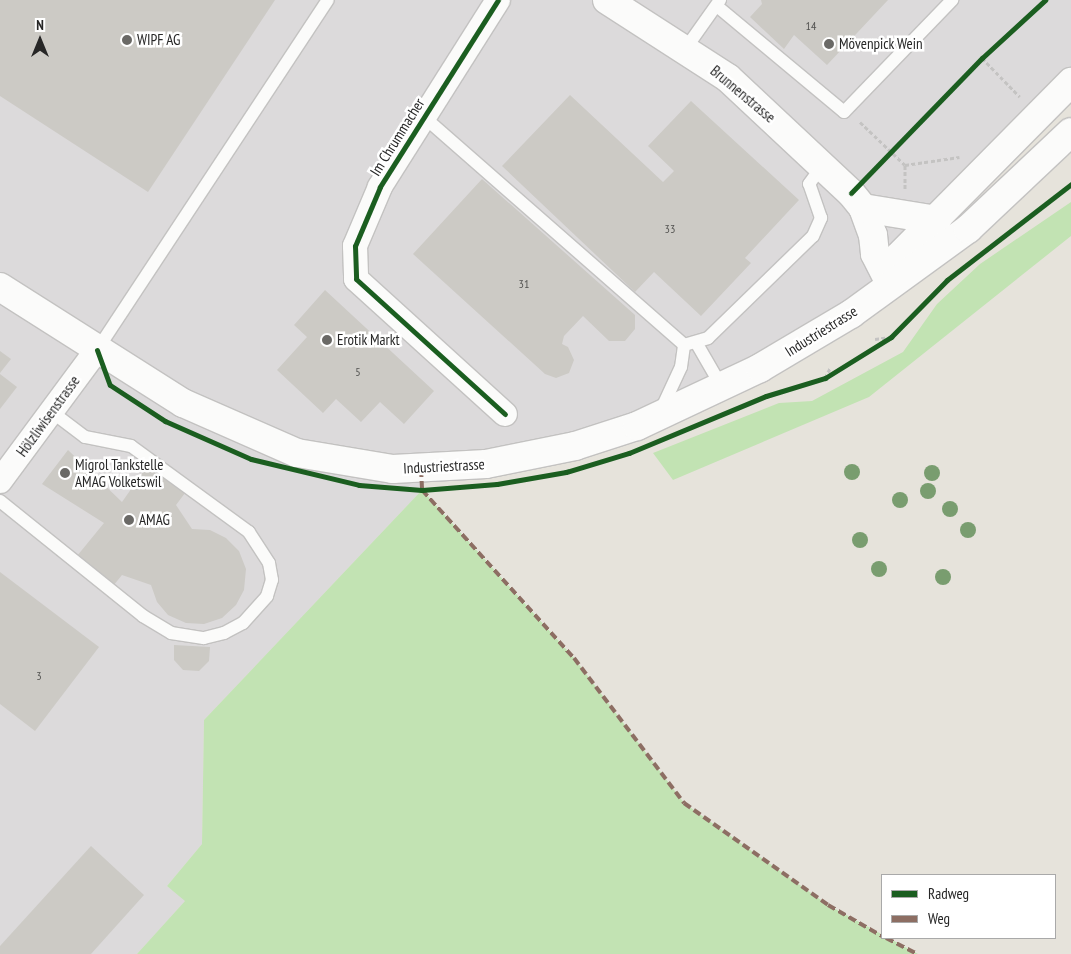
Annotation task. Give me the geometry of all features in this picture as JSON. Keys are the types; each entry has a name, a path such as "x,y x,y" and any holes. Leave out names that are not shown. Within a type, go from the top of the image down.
{"main road":[{"name":"Brunnenstrasse","path":"619,3 728,78 822,166 863,208 873,235 875,254 890,283"},
{"path":"890,283 899,256 1039,117 1071,82"},
{"name":"Industriestrasse","path":"0,287 96,350 215,420 297,452 364,465 421,469 486,464 575,446 658,417 723,388 817,335 890,283 911,272 968,229 1071,132"},
{"path":"863,208 937,220"}],"street":[{"name":"Im Chrummacher","path":"498,0 380,187 354,246 356,279 505,414"},
{"name":"Hölzliwisenstrasse","path":"0,481 96,350"}],"lane":[{"path":"96,350 328,0"},
{"path":"686,48 719,3 839,111 848,111 952,0"},
{"path":"424,117 691,344 723,388"},
{"path":"658,417 691,344 708,338 813,236 821,218 809,184 822,166"},
{"path":"0,501 142,616 171,633 204,638 224,633 243,623 267,596 272,580 269,563 249,532 130,446 85,436 52,412"}],"path":[{"path":"982,58 1039,117"},
{"path":"848,111 892,153"},
{"path":"905,165 962,157"},
{"path":"875,339 892,337"},
{"path":"825,378 830,368"}],"shaded area":[{"path":"0,0 1071,0 1071,82 890,283 658,417 421,469 422,490 204,720 202,844 167,886 186,900 137,954 0,954"}],"green space":[{"path":"1071,202 1071,236 869,397 673,480 653,453 779,403 812,401 903,352 937,304 980,264"},
{"path":"422,490 574,658 684,803 828,905 881,934 881,939 890,939 918,954 137,954 185,901 167,886 202,844 204,720"}],"building":[{"path":"0,0 275,0 148,192 0,96"},
{"path":"761,0 888,0 827,65 794,35 784,49 750,17 762,4"},
{"path":"570,95 663,182 674,171 648,146 691,101 799,200 745,258 751,263 701,316 654,272 635,292 502,166"},
{"path":"482,179 635,315 635,329 625,341 609,341 583,316 564,336 562,344 568,347 574,360 569,373 556,378 545,374 413,254"},
{"path":"325,290 434,391 404,424 380,402 361,422 336,399 323,413 277,370 307,337 294,325"},
{"path":"0,351 11,359 0,373"},
{"path":"0,374 17,387 0,409"},
{"path":"68,450 122,502 148,465 185,493 176,505 192,529 210,530 226,538 239,551 246,569 244,590 236,605 222,618 204,624 186,623 168,615 157,602 151,585 122,575 113,586 77,556 104,523 42,484"},
{"path":"0,572 99,647 35,731 0,704"},
{"path":"174,645 210,647 209,661 199,671 183,670 174,660"},
{"path":"91,846 144,895 91,954 0,954 0,946"}],"marked path":[{"path":"421,469 422,490 574,658 684,803 828,905 881,935"},
{"path":"888,939 918,954"}],"cycle path":[{"path":"498,0 380,187 355,246 356,279 505,414"},
{"path":"851,193 982,58 1045,0"},
{"path":"97,350 110,385 165,421 251,459 359,485 422,490 497,484 566,472 629,453 766,396 825,378 891,337 947,280 1071,184"}],"place":[{"name":"WIPF AG","path":"127,40"},
{"name":"Mövenpick Wein","path":"829,44"},
{"name":"Erotik Markt","path":"327,340"},
{"name":"Migrol Tankstelle AMAG Volketswil","path":"65,473"},
{"name":"AMAG","path":"129,520"}]}
